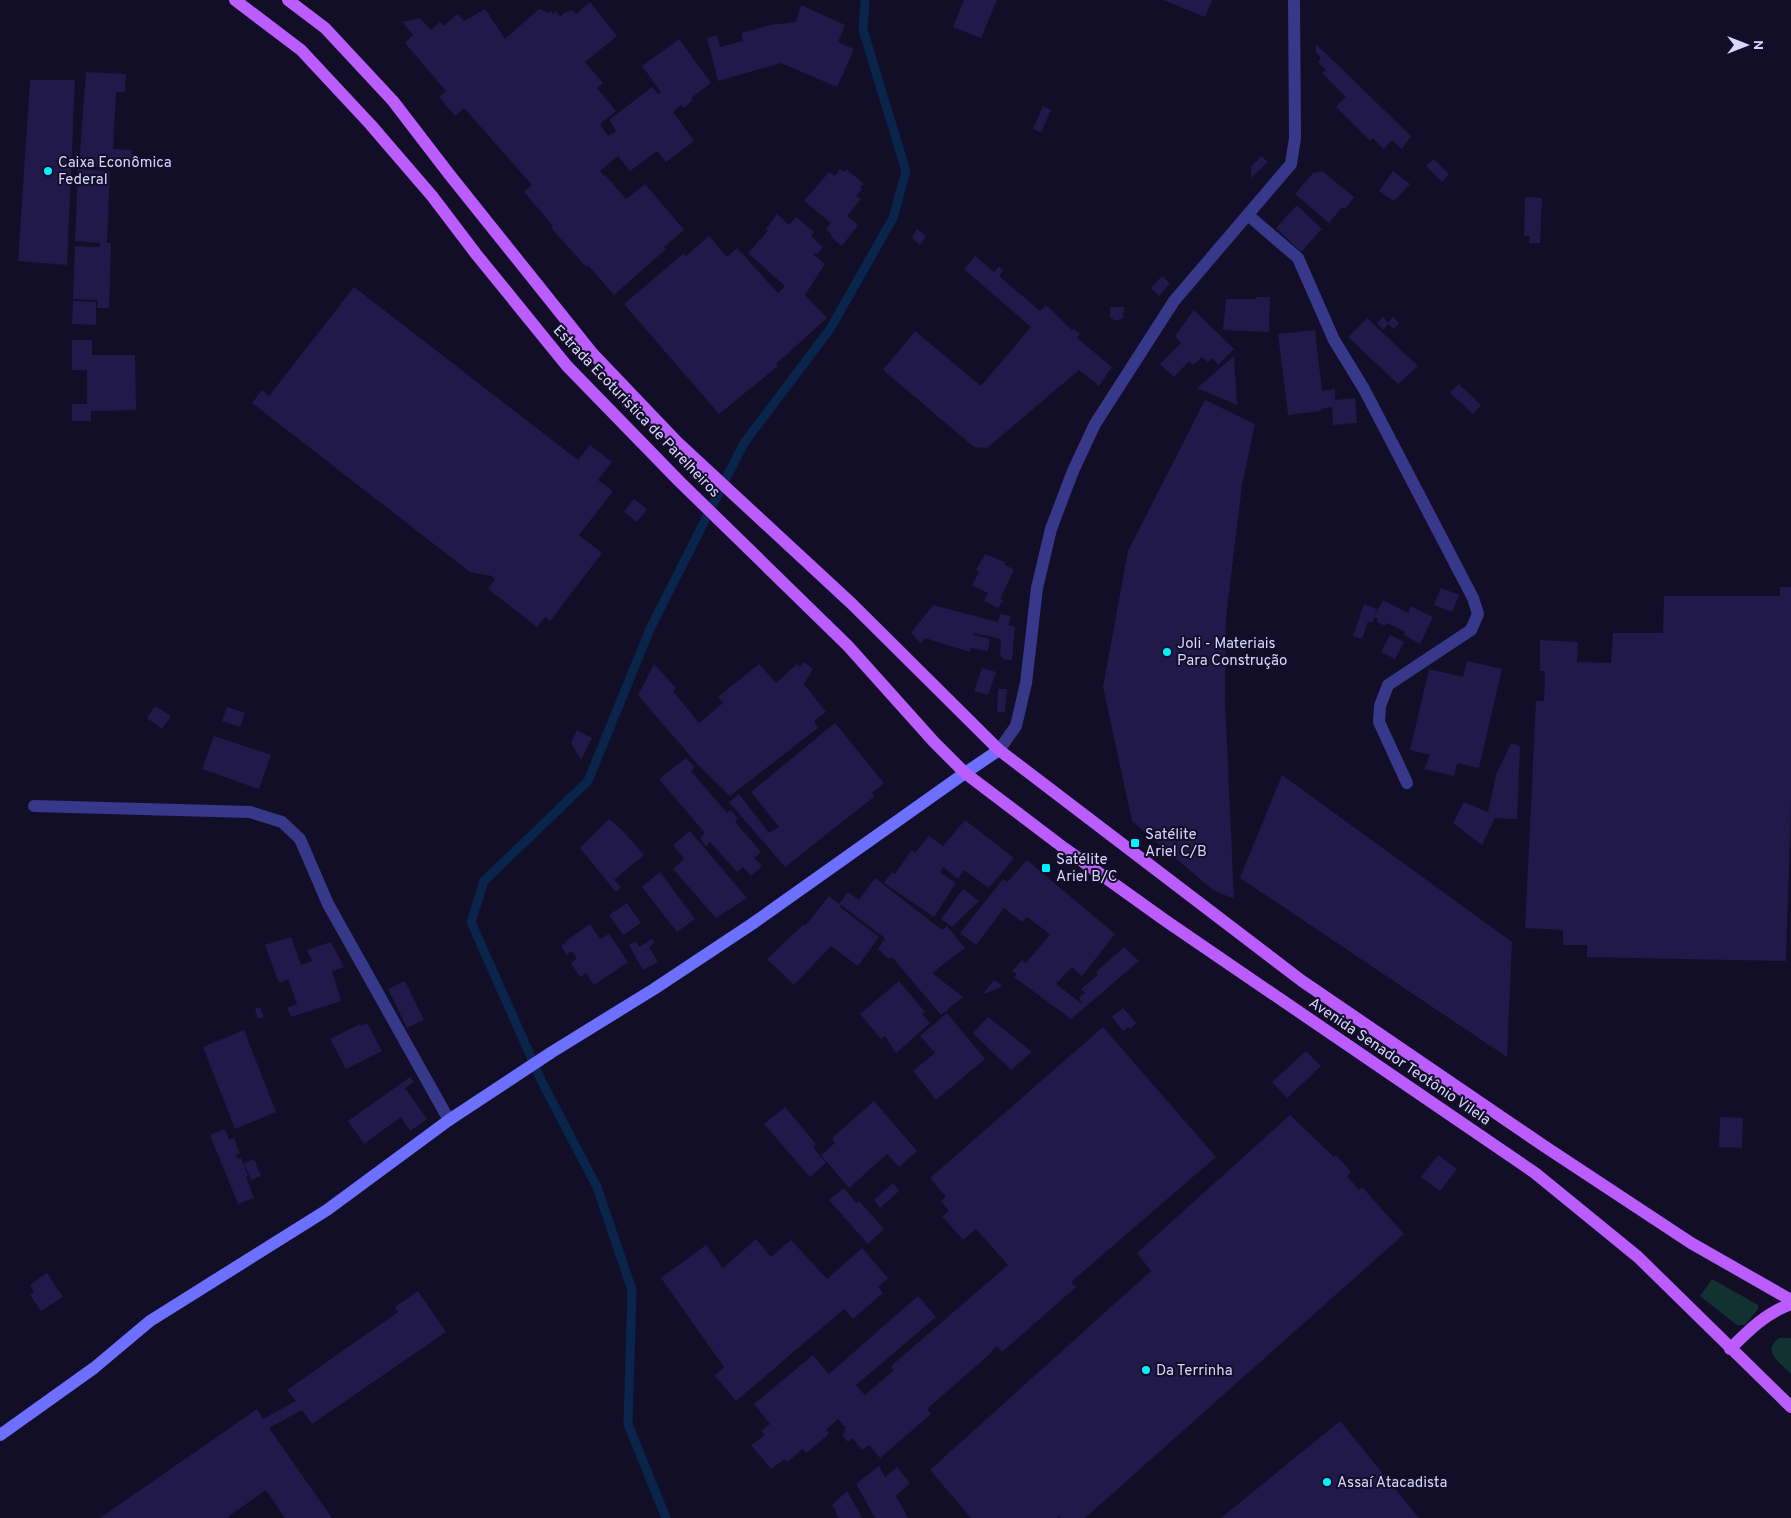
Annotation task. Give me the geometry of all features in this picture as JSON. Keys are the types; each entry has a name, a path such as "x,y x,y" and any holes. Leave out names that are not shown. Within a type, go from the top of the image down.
{"main road":[{"name":"Estrada Ecoturistica de Parelheiros","path":"235,0 301,50 370,124 432,196 476,254 567,366 679,481 848,646 964,773"},
{"name":"Estrada Ecoturistica de Parelheiros","path":"288,0 325,28 393,101 593,354 694,459 852,604 999,750"},
{"path":"0,1435 94,1368 150,1321 327,1210 449,1120 552,1052 654,990 752,924 999,750"},
{"name":"Avenida Senador Teotônio Vilela","path":"999,750 1302,981 1544,1146 1691,1243 1791,1300"},
{"name":"Avenida Senador Teotônio Vilela","path":"964,773 1166,921 1535,1174 1638,1257 1791,1407"},
{"path":"1730,1349 1764,1317 1791,1304"}],"street":[{"path":"999,750 1016,726 1026,684 1037,588 1051,529 1073,471 1095,424 1174,301 1249,216 1291,164 1295,138 1294,0"},
{"path":"1249,216 1298,258 1334,340 1364,389 1474,598 1478,614 1471,630 1388,685 1380,706 1379,722 1407,783"},
{"path":"34,806 250,812 282,822 300,839 328,904 449,1120"}],"green space":[{"path":"1712,1279 1758,1305 1758,1309 1745,1325 1737,1325 1700,1296"},
{"path":"1779,1338 1791,1338 1791,1374 1774,1357 1772,1352 1774,1343"}],"building":[{"path":"964,0 997,0 981,38 953,27"},
{"path":"1163,0 1212,0 1205,17"},
{"path":"590,2 617,36 585,62 603,83 597,88 616,111 600,124 608,136 616,131 609,120 652,87 658,94 661,92 642,66 679,39 711,83 691,98 693,100 684,108 681,105 673,112 694,141 666,162 657,151 630,171 618,156 600,171 626,199 645,184 684,230 664,247 666,249 614,295 588,265 586,267 551,228 553,226 524,192 532,185 464,108 455,116 439,97 446,91 405,43 413,35 402,22 420,18 431,30 440,22 443,26 458,14 464,21 485,9 505,39 539,9 548,13 551,11 553,14 556,11 560,17 572,10 576,14"},
{"path":"801,5 845,25 838,42 854,49 837,87 781,63 718,81 707,38 717,35 720,47 743,41 741,33 770,25 796,22"},
{"path":"1316,44 1411,136 1402,149 1392,140 1384,149 1373,138 1370,141 1336,107 1346,97 1322,73 1326,70 1318,62 1321,58 1316,52"},
{"path":"86,72 126,74 125,92 116,92 113,149 132,150 131,169 79,166"},
{"name":"Caixa Econômica Federal","path":"30,80 75,80 67,265 18,261"},
{"path":"1043,106 1051,110 1041,132 1033,129"},
{"path":"1261,156 1268,162 1251,178 1251,167"},
{"path":"1434,159 1449,174 1442,182 1426,166"},
{"path":"78,169 110,171 107,243 111,243 109,308 97,308 98,300 73,299 75,246 100,247 100,243 75,241"},
{"path":"840,169 844,172 846,169 864,184 860,187 862,189 856,196 861,199 847,216 858,225 842,246 831,237 832,235 826,229 831,223 804,201 829,172 835,176"},
{"path":"1322,171 1354,197 1345,209 1342,207 1329,223 1295,194 1313,173"},
{"path":"1393,171 1410,184 1394,201 1379,191"},
{"path":"1525,197 1542,198 1540,243 1529,243 1530,236 1524,236"},
{"path":"1297,205 1322,229 1301,252 1276,228"},
{"path":"777,214 789,225 796,217 814,232 811,236 823,247 817,254 813,254 825,264 805,295 827,318 776,364 778,366 719,414 624,304 684,253 686,256 709,236 727,257 737,248 778,293 785,286 748,253 768,231 766,229"},
{"path":"917,229 926,236 920,245 912,237"},
{"path":"975,256 994,272 999,266 1003,271 999,276 1040,311 1046,305 1072,330 1074,329 1080,334 1077,338 1112,367 1099,386 1079,370 987,448 974,447 883,370 915,331 981,386 1031,327 964,269"},
{"path":"1162,276 1170,283 1159,296 1151,288"},
{"path":"354,287 578,460 590,445 612,462 598,480 613,491 579,535 602,553 550,621 545,617 537,627 488,589 495,579 492,576 470,572 252,403 262,390 269,396"},
{"path":"1256,297 1270,297 1269,332 1223,330 1226,299 1256,299"},
{"path":"73,301 96,302 96,325 72,324"},
{"path":"1110,307 1124,307 1123,318 1114,320 1110,317"},
{"path":"1194,310 1234,349 1218,365 1212,358 1208,362 1202,357 1193,365 1189,361 1174,377 1160,364 1181,343 1175,336"},
{"path":"1383,317 1388,323 1393,317 1399,323 1394,329 1388,324 1383,330 1377,323"},
{"path":"1367,318 1418,366 1398,384 1348,337"},
{"path":"1315,330 1322,391 1335,389 1335,400 1355,398 1357,423 1333,425 1332,407 1321,409 1321,411 1288,415 1278,334"},
{"path":"72,340 92,340 92,355 135,355 136,410 91,411 91,421 72,421 72,404 87,404 87,370 72,370"},
{"path":"1234,356 1237,405 1197,388"},
{"path":"1459,384 1481,405 1473,414 1450,393"},
{"name":"Joli - Materiais Para Construção","path":"1205,400 1255,424 1242,485 1226,618 1225,700 1234,899 1213,890 1132,821 1103,687 1128,551"},
{"path":"634,499 647,509 637,522 624,512"},
{"path":"985,554 1005,562 1004,564 1014,570 1000,599 1003,600 998,608 984,601 988,593 972,585 979,572 976,570"},
{"path":"1780,587 1791,587 1791,801 1786,961 1587,957 1587,945 1563,945 1563,930 1525,928 1536,701 1544,701 1545,671 1540,671 1540,640 1578,642 1577,662 1611,663 1613,633 1663,633 1664,596 1780,596"},
{"path":"1441,588 1459,595 1452,612 1434,605"},
{"path":"1383,600 1408,613 1411,606 1433,617 1420,644 1404,635 1405,632 1387,623 1385,626 1377,622 1378,619 1374,617"},
{"path":"1364,604 1377,609 1372,623 1368,621 1362,639 1353,636"},
{"path":"933,605 998,622 1000,614 1011,616 1008,625 1015,627 1012,660 1003,659 1000,654 1001,639 974,633 973,635 990,639 988,651 970,648 970,652 925,638 921,643 911,633"},
{"path":"1390,635 1404,642 1395,659 1381,652"},
{"path":"1467,661 1502,669 1479,768 1457,763 1454,776 1424,769 1430,755 1410,750 1429,669 1463,677"},
{"path":"804,662 813,669 804,684 826,712 814,721 818,728 730,796 698,765 638,695 654,664 676,688 673,691 699,723 723,703 718,697 759,664 776,683 797,664 800,667"},
{"path":"982,668 996,672 988,695 974,691"},
{"path":"998,689 1007,689 1005,712 997,712"},
{"path":"155,706 171,716 162,729 147,718"},
{"path":"227,707 245,713 240,727 222,721"},
{"path":"835,723 884,783 872,793 875,796 785,867 729,802 739,794 769,833 779,827 751,792"},
{"path":"577,730 592,738 581,760 571,743"},
{"path":"214,736 271,755 259,789 202,769"},
{"path":"1511,743 1520,746 1517,819 1495,818 1482,845 1453,823 1464,802 1488,812 1496,775"},
{"path":"686,758 695,767 691,771 727,813 730,810 738,818 735,822 761,852 754,858 762,866 751,876 743,867 737,872 710,842 706,847 700,837 705,833 659,779"},
{"path":"1282,775 1512,942 1507,1057 1240,878"},
{"path":"609,819 624,832 644,855 614,880 621,887 616,892 580,848"},
{"path":"965,820 1014,858 989,888 964,870 958,879 943,867 940,872 956,883 934,917 884,883 892,872 895,874 912,850 915,853 929,836 943,846"},
{"path":"690,831 747,898 716,918 673,869 684,859 673,845"},
{"path":"1027,860 1115,934 1082,976 1072,967 1056,984 1082,1004 1079,997 1085,993 1081,989 1098,975 1096,972 1124,947 1139,961 1071,1019 1014,977 1017,974 1012,971 1022,960 1026,963 1050,935 1046,931 1027,917 1022,922 1004,908 976,945 960,933 1003,879 1007,882"},
{"path":"660,872 695,919 677,932 642,887"},
{"path":"875,878 942,930 947,926 965,948 932,973 963,997 941,1015 892,957 889,959 878,949 885,938 841,905 840,907 879,937 858,966 831,946 794,985 767,959 804,924 805,926 829,896 839,904 848,892 859,900"},
{"path":"963,889 979,901 952,927 941,919"},
{"path":"627,903 641,923 623,935 609,915"},
{"path":"590,924 600,939 609,934 628,962 594,985 586,973 580,977 571,963 577,959 572,951 567,955 561,946"},
{"path":"291,937 301,965 312,961 307,950 331,942 344,967 332,971 341,1001 291,1017 287,1008 297,1004 288,979 279,983 265,945"},
{"path":"652,939 655,943 649,947 658,962 643,970 629,945 636,941 639,947"},
{"path":"994,980 1003,986 982,995"},
{"path":"405,981 424,1020 407,1028 388,989"},
{"path":"899,981 925,1012 922,1014 930,1023 896,1053 885,1036 881,1039 860,1014"},
{"path":"260,1007 264,1017 258,1019 255,1009"},
{"path":"1123,1008 1136,1023 1130,1029 1128,1027 1123,1031 1112,1017"},
{"path":"947,1013 985,1059 936,1100 913,1071 935,1053 920,1036"},
{"path":"988,1017 1032,1052 1011,1070 973,1033"},
{"path":"367,1023 382,1051 346,1069 330,1039 360,1024 361,1026"},
{"path":"1103,1027 1216,1157 1071,1282 1076,1287 1002,1352 997,1346 991,1351 927,1409 931,1414 880,1458 869,1445 862,1450 852,1438 848,1442 842,1435 846,1432 844,1430 846,1428 838,1419 826,1430 829,1434 806,1453 803,1449 787,1462 785,1459 771,1469 751,1445 765,1435 761,1431 770,1424 754,1404 813,1355 829,1374 918,1296 936,1317 856,1385 865,1395 894,1370 891,1366 1008,1265 976,1229 963,1240 942,1216 949,1211 941,1201 946,1197 930,1178"},
{"path":"244,1030 276,1112 235,1129 203,1047"},
{"path":"1306,1051 1321,1066 1287,1098 1272,1082"},
{"path":"410,1077 414,1082 405,1088 427,1119 410,1131 401,1117 364,1144 348,1121"},
{"path":"874,1101 917,1151 899,1167 887,1154 849,1188 821,1155 835,1143 832,1138"},
{"path":"785,1107 816,1144 813,1147 826,1163 810,1177 764,1124"},
{"name":"Da Terrinha","path":"1290,1115 1334,1157 1336,1155 1351,1172 1347,1176 1359,1190 1362,1187 1404,1234 1085,1518 1061,1518 1059,1516 1057,1518 971,1518 930,1470 1151,1271 1137,1253"},
{"path":"1720,1117 1743,1118 1742,1148 1719,1147"},
{"path":"225,1129 229,1140 234,1138 240,1153 236,1155 238,1159 241,1158 254,1198 238,1204 210,1135"},
{"path":"1438,1155 1457,1169 1440,1191 1421,1177"},
{"path":"254,1159 261,1176 251,1180 244,1163"},
{"path":"893,1183 899,1191 880,1208 874,1200"},
{"path":"844,1188 856,1203 859,1201 884,1229 868,1244 829,1200"},
{"path":"756,1239 771,1257 791,1240 827,1279 862,1248 888,1278 878,1287 883,1293 853,1319 844,1309 736,1401 715,1376 724,1367 661,1278 706,1245 723,1268"},
{"path":"47,1273 63,1297 41,1311 30,1295 34,1292 30,1285"},
{"path":"418,1291 446,1332 312,1424 302,1410 269,1428 332,1518 285,1518 266,1490 226,1518 100,1518 257,1409 263,1419 296,1401 287,1390 398,1312 395,1307"},
{"name":"Assaí Atacadista","path":"1340,1421 1419,1518 1221,1518"},
{"path":"879,1466 885,1477 897,1467 910,1483 896,1496 908,1518 875,1518 856,1484"},
{"path":"847,1491 862,1518 839,1518 832,1505"}],"waterway":[{"path":"666,1518 628,1424 632,1290 597,1187 543,1084 471,922 484,881 588,781 650,629 744,443 830,329 893,218 906,171 863,30 865,0"}],"place":[{"name":"Caixa Econômica Federal","path":"48,171"},
{"name":"Joli - Materiais Para Construção","path":"1167,652"},
{"name":"Satélite Ariel C/B","path":"1135,843"},
{"name":"Satélite Ariel B/C","path":"1046,868"},
{"name":"Da Terrinha","path":"1146,1370"},
{"name":"Assaí Atacadista","path":"1327,1482"}]}
